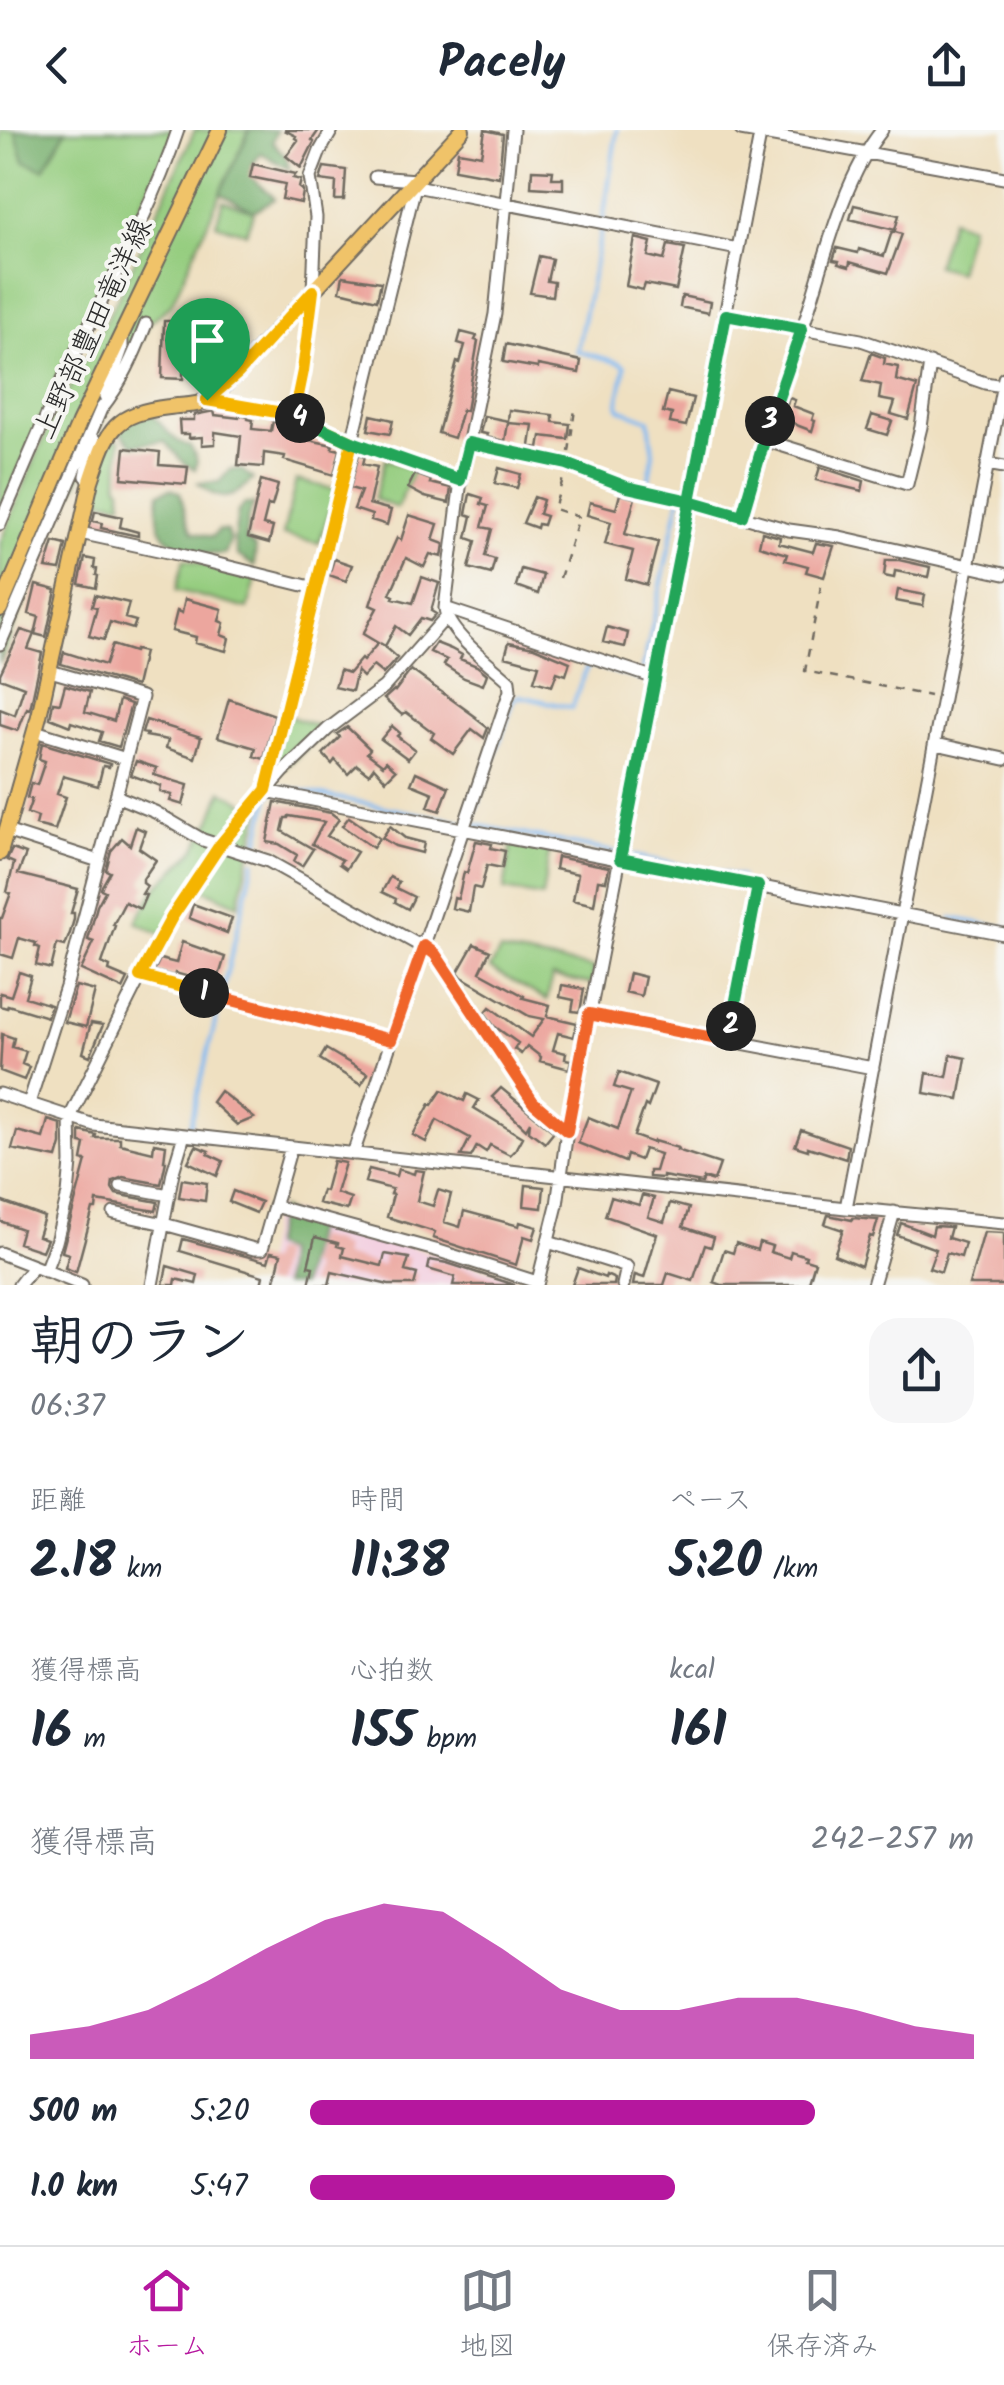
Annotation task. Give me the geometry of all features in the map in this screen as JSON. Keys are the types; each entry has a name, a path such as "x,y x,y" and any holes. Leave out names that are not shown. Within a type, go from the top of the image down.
{"main road":[{"name":"上野部豊田竜洋線","path":"0,609 79,422 220,130"},
{"path":"0,853 50,672 92,481 111,430 148,410 207,400 238,373 462,130"}],"street":[{"path":"0,524 78,347 145,215 178,130"},
{"path":"294,415 313,291 316,218 310,176 332,130"},
{"path":"353,1154 510,691 509,681 456,632 446,613 460,480 495,314 513,130"},
{"path":"741,130 1004,178"},
{"path":"742,516 831,238 861,161 882,130"},
{"path":"274,1206 439,1251 537,1283 557,1205 589,1014 760,132"},
{"path":"375,177 738,249"},
{"path":"266,790 415,183"},
{"path":"726,315 862,340 985,383 1003,382 846,1208"},
{"path":"92,481 86,476 100,408 132,360 146,324"},
{"path":"0,644 100,408 122,349 123,330"},
{"path":"764,440 907,484 921,427 930,363"},
{"path":"207,400 294,415 352,442 460,480"},
{"path":"469,443 567,464 627,487 789,530 840,537 1004,574"},
{"path":"987,464 1004,467"},
{"path":"80,533 315,588"},
{"path":"446,613 654,678"},
{"path":"19,1285 39,1269 56,1242 68,1194 70,1117 172,917 220,845 266,790 328,728 384,687 446,613"},
{"path":"30,1103 66,987 142,698 50,672"},
{"path":"35,731 126,758"},
{"path":"936,744 1004,759"},
{"path":"266,790 1004,934"},
{"path":"116,796 155,812 203,840 268,862 435,954 533,1102 567,1131"},
{"path":"5,824 98,862"},
{"path":"728,1041 758,886"},
{"path":"140,976 391,1040"},
{"path":"589,1014 873,1068"},
{"path":"0,1094 94,1125 1004,1223"},
{"path":"152,1285 184,1135"},
{"path":"114,1212 262,1249 291,1147"},
{"path":"121,1186 169,1195"},
{"path":"873,1285 894,1212"},
{"path":"548,1242 627,1267 622,1285"},
{"path":"0,1253 82,1285"}],"path":[{"path":"560,578 579,517 554,509 567,464 575,410"},
{"path":"821,586 805,671 945,699"}],"shaded area":[{"path":"274,1206 537,1285 260,1285"}],"green space":[{"path":"0,130 15,130 24,161 66,130 177,130 74,345 0,514"},
{"path":"15,130 66,130 44,169 24,161"},
{"path":"195,130 249,130 171,305 150,322 114,392 78,484 55,523 0,663 0,543 49,426 117,299"},
{"path":"250,130 277,130 272,142 286,156 289,169 261,153 253,164 251,177 274,199 254,211 220,193"},
{"path":"223,201 254,211 246,233 216,224"},
{"path":"951,219 970,226 958,272 936,266"},
{"path":"146,410 177,440 190,446 197,460 195,469 164,441 133,445 118,429"},
{"path":"112,437 120,440 118,484 122,503 94,499 102,459"},
{"path":"385,459 414,470 397,508 374,499"},
{"path":"231,469 242,470 253,479 233,495 213,494 198,483 219,482"},
{"path":"296,480 337,490 319,543 283,535"},
{"path":"170,489 180,492 193,532 212,537 219,530 227,531 230,542 225,554 188,549 164,535 158,519 159,493"},
{"path":"245,504 254,504 245,539 256,548 254,566 237,555 234,540 238,511"},
{"path":"184,559 256,579 248,609 176,590"},
{"path":"284,715 328,729 268,783"},
{"path":"222,791 252,807 264,794 238,905 197,886 163,935 136,922 157,887 194,851"},
{"path":"512,841 550,847 542,897 504,890"},
{"path":"500,951 594,968 592,984 552,977 547,1000 490,969"},
{"path":"280,1208 314,1228 301,1285 283,1285 285,1252 271,1247"}],"building":[{"path":"284,130 319,130 301,168 286,156 298,140"},
{"path":"485,130 503,134 499,177 455,169 458,151 481,155"},
{"path":"253,164 296,174 293,178 301,180 301,203 282,199 285,184 250,177"},
{"path":"324,167 346,170 344,200 335,200 336,182 320,180"},
{"path":"532,170 553,171 552,178 563,178 563,189 531,187"},
{"path":"854,205 899,215 895,230 850,219"},
{"path":"892,231 902,234 888,273 850,262 849,267 833,260 837,248 884,256"},
{"path":"635,238 651,242 648,256 664,260 668,245 685,248 676,290 645,284 643,290 626,286"},
{"path":"539,256 552,259 547,281 554,282 552,296 530,293"},
{"path":"343,276 381,282 377,300 340,291"},
{"path":"682,296 710,302 708,313 680,307"},
{"path":"164,321 184,321 183,326 210,329 209,344 183,342 183,379 162,378"},
{"path":"461,332 477,336 478,341 466,411 462,410 454,438 438,433 465,345 458,343"},
{"path":"506,344 581,361 579,373 503,362"},
{"path":"871,353 885,358 884,364 898,367 896,380 917,386 908,419 891,414 895,402 879,399 881,385 862,381"},
{"path":"668,392 693,398 686,426 670,423 672,414 663,412"},
{"path":"789,398 795,400 793,406 814,414 812,431 784,415"},
{"path":"509,410 553,415 553,422 570,424 568,439 541,436 539,448 530,446 533,425 508,423 505,441 480,433 484,416 508,421"},
{"path":"214,411 215,415 248,417 253,420 252,429 271,431 273,421 297,427 306,431 304,439 333,445 332,448 340,450 334,475 284,460 285,456 264,453 263,467 238,465 241,436 215,432 215,444 202,445 202,437 180,434 179,420 194,420 194,415"},
{"path":"371,415 393,420 390,434 368,430"},
{"path":"872,415 892,421 887,435 867,429"},
{"path":"125,448 160,452 159,465 188,467 186,484 122,478"},
{"path":"359,454 365,456 363,464 377,467 369,504 391,510 387,525 354,509 361,491 350,488"},
{"path":"820,467 864,481 862,491 816,480"},
{"path":"499,468 521,474 517,488 495,483"},
{"path":"415,474 451,488 449,503 408,488"},
{"path":"261,480 278,485 263,525 273,527 269,543 248,537"},
{"path":"470,494 483,498 481,504 488,506 482,527 492,529 485,556 495,559 491,574 469,568 476,541 467,538 472,516 466,514"},
{"path":"620,494 635,498 625,534 658,542 647,585 626,579 633,551 605,544 611,522 587,515 590,502 616,509"},
{"path":"534,497 543,500 539,514 546,516 537,528 523,523"},
{"path":"95,511 122,517 120,527 138,532 138,536 101,528 102,523 93,521"},
{"path":"409,515 438,524 433,540 444,544 442,557 430,554 424,567 406,558 390,594 413,603 422,577 439,583 431,611 436,614 430,621 421,618 408,635 396,626 385,646 380,643 397,658 383,674 373,666 363,677 357,671 352,691 335,687 340,670 349,673 378,643 363,634 377,608 370,605"},
{"path":"762,532 780,537 779,543 813,552 816,543 834,546 824,577 806,572 808,566 785,560 787,554 759,546"},
{"path":"54,542 66,545 60,570 46,568"},
{"path":"85,558 95,560 96,588 79,584"},
{"path":"334,559 352,565 346,581 329,575"},
{"path":"886,560 930,567 928,577 895,571 894,578 884,576"},
{"path":"521,569 543,575 538,594 516,586"},
{"path":"36,585 56,590 46,637 35,634 39,617 29,614"},
{"path":"898,590 925,595 923,606 896,601"},
{"path":"95,595 129,603 125,618 136,621 133,629 110,622 104,640 89,636 97,607 92,606"},
{"path":"185,599 222,609 221,635 229,638 226,651 195,643 196,637 172,631"},
{"path":"607,627 628,633 625,647 603,642"},
{"path":"21,630 34,634 28,649 42,653 30,709 27,708 18,731 0,725 0,709 15,715 24,687 0,678 0,674"},
{"path":"509,642 534,647 570,662 566,675 557,672 552,686 534,681 539,665 505,656"},
{"path":"436,643 462,655 460,659 487,674 483,685 444,665 447,660 430,652"},
{"path":"112,645 144,652 136,686 61,664 64,652 105,665"},
{"path":"411,670 488,728 484,738 472,729 453,754 431,738 434,733 406,712 402,715 384,699"},
{"path":"65,685 90,692 85,712 114,721 119,700 131,704 119,747 99,741 102,732 50,718 53,702 60,703"},
{"path":"229,699 275,715 264,759 254,756 256,748 218,737"},
{"path":"146,720 201,737 195,758 166,748 168,740 142,733"},
{"path":"392,726 400,733 397,736 415,750 408,759 381,739"},
{"path":"347,727 370,749 367,753 396,770 386,780 374,767 369,774 357,765 348,774 323,754"},
{"path":"42,743 110,764 103,766 98,786 63,776 57,794 66,797 55,830 36,825 38,817 27,813 32,799 27,798 31,783 37,785 45,761 39,759"},
{"path":"136,761 157,768 154,775 188,785 183,805 170,801 172,795 160,792 161,786 131,775"},
{"path":"416,772 449,787 440,811 428,807 433,793 411,784"},
{"path":"275,802 331,813 339,819 327,836 357,852 346,869 339,864 342,860 312,844 324,822 285,818 282,831 313,849 302,866 294,861 297,855 267,842"},
{"path":"349,817 379,838 373,848 342,826"},
{"path":"390,826 405,838 424,843 422,853 382,838"},
{"path":"136,827 145,831 139,848 156,860 143,879 147,886 140,909 125,902 113,925 102,963 110,967 109,971 128,979 123,989 81,970 94,942 88,940 105,891 101,889 110,872 106,870 111,851 122,838 130,845"},
{"path":"476,841 505,851 502,868 487,865 481,889 473,887 469,912 452,908"},
{"path":"12,849 26,854 18,874 78,889 70,933 65,946 57,944 51,969 36,965 40,948 36,943 19,938 13,958 0,954 0,918 11,893 7,892 14,863 7,860"},
{"path":"557,857 609,867 606,881 598,880 594,905 573,900 578,874 555,869"},
{"path":"390,877 399,882 396,888 414,897 408,909 382,892"},
{"path":"193,904 232,918 227,933 189,918"},
{"path":"182,942 225,957 219,976 208,973 205,984 175,973 174,976 154,971 160,959 176,963"},
{"path":"474,944 490,951 480,972 523,998 550,1005 547,1016 577,1023 574,1037 558,1033 553,1050 566,1053 565,1059 571,1060 569,1069 540,1061 541,1057 527,1046 521,1054 514,1049 518,1043 494,1026 485,1013 490,1007 531,1037 544,1019 529,1016 462,977 458,972"},
{"path":"19,972 31,976 25,997 51,1005 47,1017 0,1006 0,993 11,996"},
{"path":"629,973 645,977 641,996 625,992"},
{"path":"562,985 584,989 580,1012 572,1011 574,1000 560,997"},
{"path":"76,986 95,991 86,1027 65,1022"},
{"path":"91,1023 103,1025 90,1056 83,1053"},
{"path":"2,1034 14,1038 12,1047 26,1051 22,1064 29,1067 24,1080 0,1071"},
{"path":"326,1049 368,1074 361,1085 320,1059"},
{"path":"951,1055 966,1058 959,1099 924,1093 927,1073 947,1077"},
{"path":"619,1072 656,1085 634,1136 720,1164 714,1181 649,1177 660,1154 644,1149 640,1160 627,1155 625,1162 578,1143 588,1117 618,1129 631,1092 614,1087"},
{"path":"501,1088 554,1132 545,1143 529,1131 530,1122 526,1129 492,1097"},
{"path":"442,1090 464,1101 467,1094 479,1100 474,1108 522,1137 515,1150 510,1155 490,1145 486,1152 477,1146 471,1157 461,1156 470,1138 437,1120 426,1142 413,1135"},
{"path":"220,1091 254,1118 237,1125 212,1102"},
{"path":"48,1120 61,1124 57,1158 12,1149 17,1131 43,1138"},
{"path":"801,1130 848,1146 846,1159 795,1146"},
{"path":"80,1131 96,1135 95,1138 120,1138 120,1144 153,1152 154,1143 166,1145 166,1161 161,1184 123,1177 113,1181 116,1194 158,1202 156,1211 97,1201 76,1272 65,1268 69,1254 62,1252 86,1161 82,1160 85,1144 80,1143"},
{"path":"196,1146 223,1161 217,1176 188,1162"},
{"path":"333,1161 345,1163 336,1193 351,1198 347,1210 318,1203"},
{"path":"369,1169 396,1176 398,1169 414,1174 415,1170 424,1171 417,1201 433,1206 438,1190 451,1194 444,1222 460,1227 464,1211 537,1227 533,1239 524,1236 516,1265 433,1238 435,1232 387,1217 392,1189 365,1182"},
{"path":"182,1179 207,1183 205,1201 179,1197"},
{"path":"526,1185 544,1187 542,1208 524,1206"},
{"path":"233,1191 261,1202 256,1213 229,1202"},
{"path":"642,1195 654,1198 648,1217 664,1222 670,1203 689,1208 683,1227 714,1237 711,1247 705,1245 693,1281 668,1273 664,1285 633,1285 635,1275 644,1278 657,1234 605,1216 611,1197 639,1205"},
{"path":"0,1201 44,1217 38,1236 47,1239 42,1251 18,1243 22,1229 0,1221"},
{"path":"828,1215 878,1220 861,1266 834,1255 843,1230 825,1224"},
{"path":"901,1223 932,1235 934,1226 951,1227 948,1238 965,1243 961,1257 947,1253 941,1272 929,1268 936,1249 897,1235"},
{"path":"984,1232 1004,1233 1004,1285 969,1285"},
{"path":"315,1237 338,1243 344,1248 342,1256 382,1266 385,1254 409,1258 405,1271 417,1274 414,1285 389,1285 332,1272 329,1285 309,1285 313,1267 308,1266"},
{"path":"183,1239 268,1262 271,1252 281,1254 274,1285 261,1285 263,1276 180,1251"},
{"path":"759,1242 772,1246 770,1252 789,1258 791,1251 815,1262 808,1285 714,1282 724,1250 733,1253 736,1243 757,1250"},
{"path":"430,1260 515,1285 453,1285 455,1277 428,1269"},
{"path":"167,1266 198,1275 196,1284 176,1279 175,1285 163,1285"},
{"path":"578,1268 615,1279 614,1285 572,1285"}],"waterway":[{"path":"617,130 577,351 625,366 618,405 649,420 653,453 648,484 681,493 643,669"},
{"path":"471,824 514,699 520,696 572,708 588,664 641,679"},
{"path":"256,852 269,796 280,787 461,822"},
{"path":"470,824 741,877"},
{"path":"222,993 254,861"},
{"path":"951,918 1004,928"},
{"path":"188,1134 220,1002"}],"route":[{"path":"207,400 238,373 313,291 294,415 352,442 460,480 469,443 567,464 627,487 690,501 726,315 802,329 742,516 690,501 620,859 758,886 728,1041 589,1014 567,1131 533,1102 435,954 424,946 391,1040 140,976 172,917 220,845 266,790 352,442 294,415 207,400"}]}
